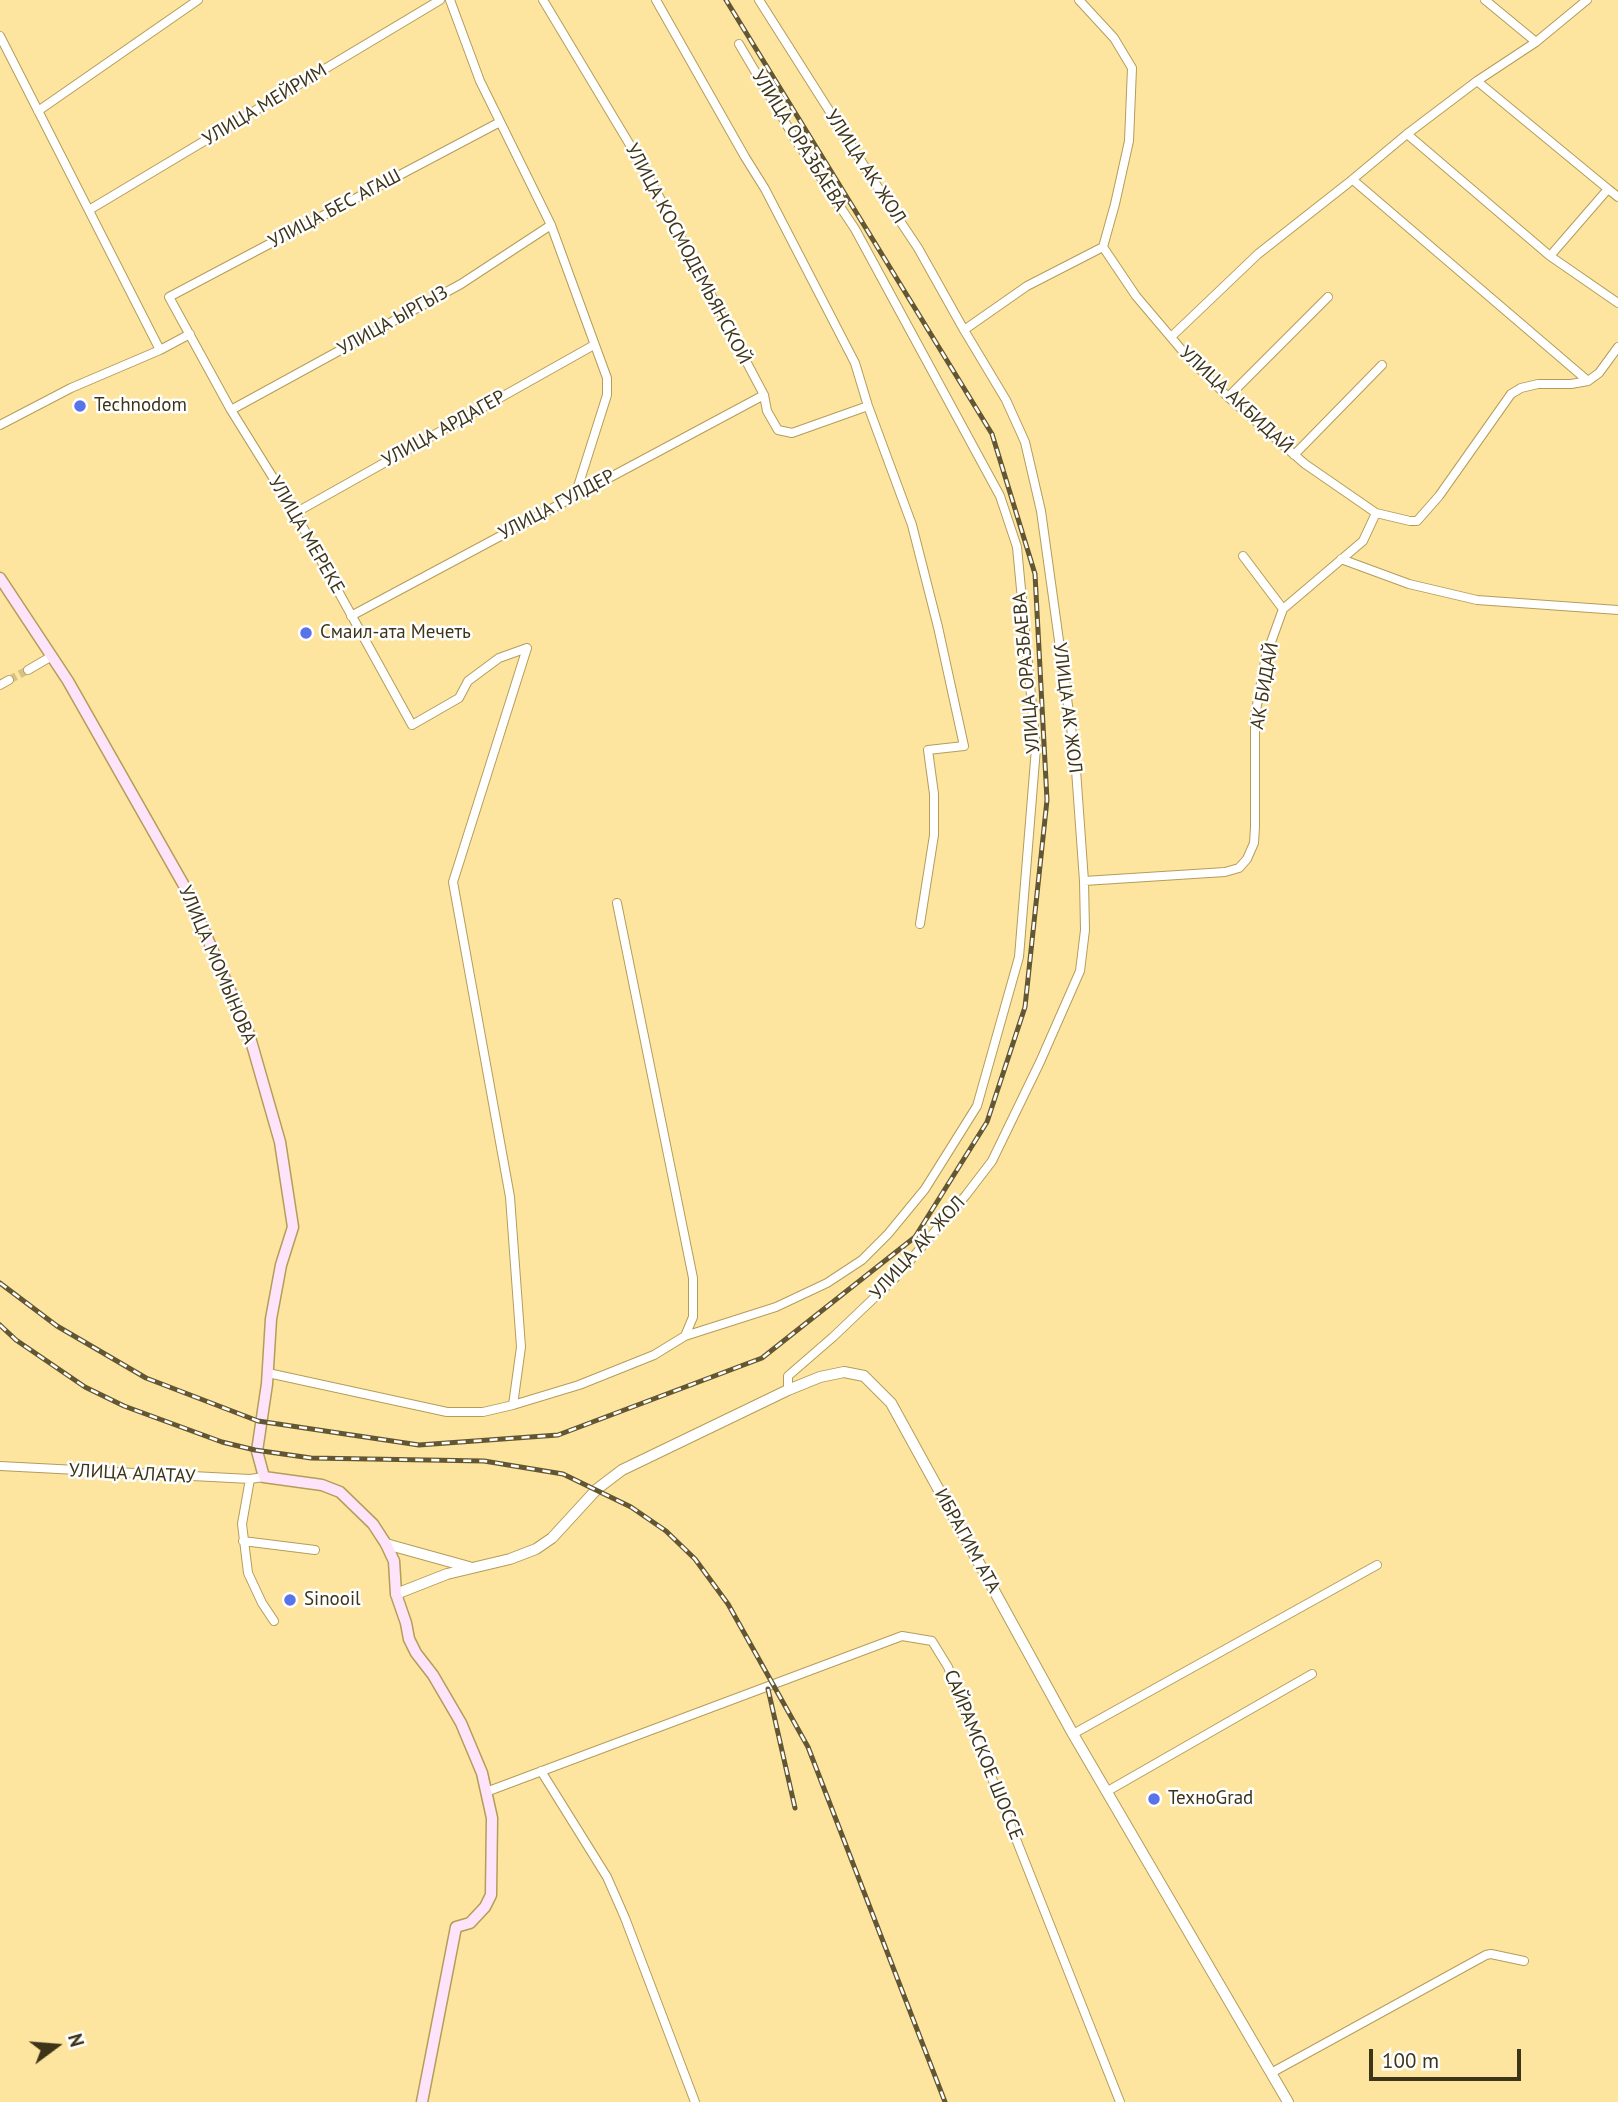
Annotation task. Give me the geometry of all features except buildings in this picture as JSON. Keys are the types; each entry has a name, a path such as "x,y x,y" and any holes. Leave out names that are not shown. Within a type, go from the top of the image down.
{"main road":[{"name":"УЛИЦА МОМЫНОВА","path":"0,578 52,656 186,889 249,1034 280,1142 293,1227 281,1265 271,1319 268,1373 257,1451 264,1477"},
{"path":"264,1477 322,1485 340,1492 373,1524 394,1561 396,1594 409,1639 461,1723 482,1773 492,1818 491,1895 485,1907 470,1923 456,1927 422,2102"}],"street":[{"path":"38,111 198,0"},
{"name":"УЛИЦА МЕЙРИМ","path":"89,210 440,0"},
{"name":"УЛИЦА КОСМОДЕМЬЯНСКОЙ","path":"543,0 646,170 764,395 767,411 778,430 792,433 868,406"},
{"path":"656,0 765,189 855,363 912,525 964,746 928,750 934,794 934,835 920,925"},
{"name":"УЛИЦА АК ЖОЛ","path":"759,0 918,248 1006,400 1025,442 1041,511 1075,756 1084,881 1085,930 1080,971 992,1161 895,1278 833,1338 788,1376 788,1391"},
{"path":"964,330 1027,286 1103,247 1129,141 1132,68 1114,38 1079,0"},
{"path":"1485,0 1536,42"},
{"path":"1171,337 1258,254 1407,134 1477,81 1536,42 1587,0"},
{"path":"454,1 480,81 551,225 607,378 607,396 575,496"},
{"path":"0,36 160,350"},
{"name":"УЛИЦА ОРАЗБАЕВА","path":"268,1373 447,1412 483,1412 592,1380 654,1354 685,1336 776,1307 827,1283 862,1260 888,1234 925,1189 977,1106 1004,1018 1019,957 1036,748 1017,547 1000,496 855,229 795,139 739,44"},
{"path":"1477,81 1618,197"},
{"name":"УЛИЦА БЕС АГАШ","path":"169,297 500,122"},
{"path":"1407,134 1550,256 1618,303"},
{"path":"1353,180 1588,381"},
{"path":"1550,256 1608,188"},
{"name":"УЛИЦА ЫРГЫЗ","path":"231,410 461,284 551,225"},
{"name":"УЛИЦА АКБИДАЙ","path":"1103,247 1136,296 1186,355 1228,397 1305,464 1376,513"},
{"name":"УЛИЦА МЕРЕКЕ","path":"169,297 231,410 295,513 412,725 459,698 468,681 499,658 527,648 453,882 510,1197 521,1347 513,1405"},
{"path":"1228,397 1328,297"},
{"path":"0,425 71,388 160,350 190,334"},
{"name":"УЛИЦА АРДАГЕР","path":"295,513 594,345"},
{"path":"1376,513 1417,521 1511,394 1521,388 1538,384 1588,381 1599,373 1618,347"},
{"path":"1294,455 1382,365"},
{"name":"УЛИЦА ГУЛДЕР","path":"351,615 764,395"},
{"name":"АК БИДАЙ","path":"1084,881 1225,872 1239,869 1247,859 1254,843 1255,827 1255,716 1266,656 1283,609 1363,541 1376,513"},
{"path":"1243,556 1283,609"},
{"path":"1342,559 1409,584 1477,600 1618,610"},
{"path":"28,670 52,656"},
{"path":"0,685 9,680"},
{"path":"617,903 693,1278 693,1317 685,1336"},
{"name":"ИБРАГИМ АТА","path":"396,1594 447,1574 510,1559 536,1549 552,1538 597,1489 622,1470 788,1391 820,1377 844,1372 864,1376 891,1403 1073,1734 1288,2102"},
{"name":"УЛИЦА АЛАТАУ","path":"0,1466 250,1479 264,1477"},
{"path":"250,1479 242,1524 248,1573 262,1604 274,1621"},
{"path":"243,1541 315,1550"},
{"path":"386,1544 470,1567"},
{"path":"1073,1734 1377,1565"},
{"name":"САЙРАМСКОЕ ШОССЕ","path":"486,1792 902,1636 932,1641 948,1667 1121,2102"},
{"path":"1106,1792 1312,1674"},
{"path":"541,1771 607,1877 695,2102"},
{"path":"1271,2073 1486,1955 1524,1961"}],"tunnel":[{"path":"9,680 28,670"}],"railway":[{"path":"0,1283 57,1326 146,1378 258,1421 419,1445 558,1435 762,1358 915,1237 987,1122 1025,1007 1047,800 1035,574 992,434 726,0"},
{"path":"0,1325 16,1340 85,1387 124,1406 222,1442 311,1458 484,1461 563,1474 631,1507 666,1531 695,1559 728,1604 808,1747 945,2102"},
{"path":"768,1689 795,1808"}],"place":[{"name":"Technodom","path":"80,406"},
{"name":"Смаил-ата Мечеть","path":"306,633"},
{"name":"Sinooil","path":"290,1600"},
{"name":"ТехноGrad","path":"1154,1799"}]}
